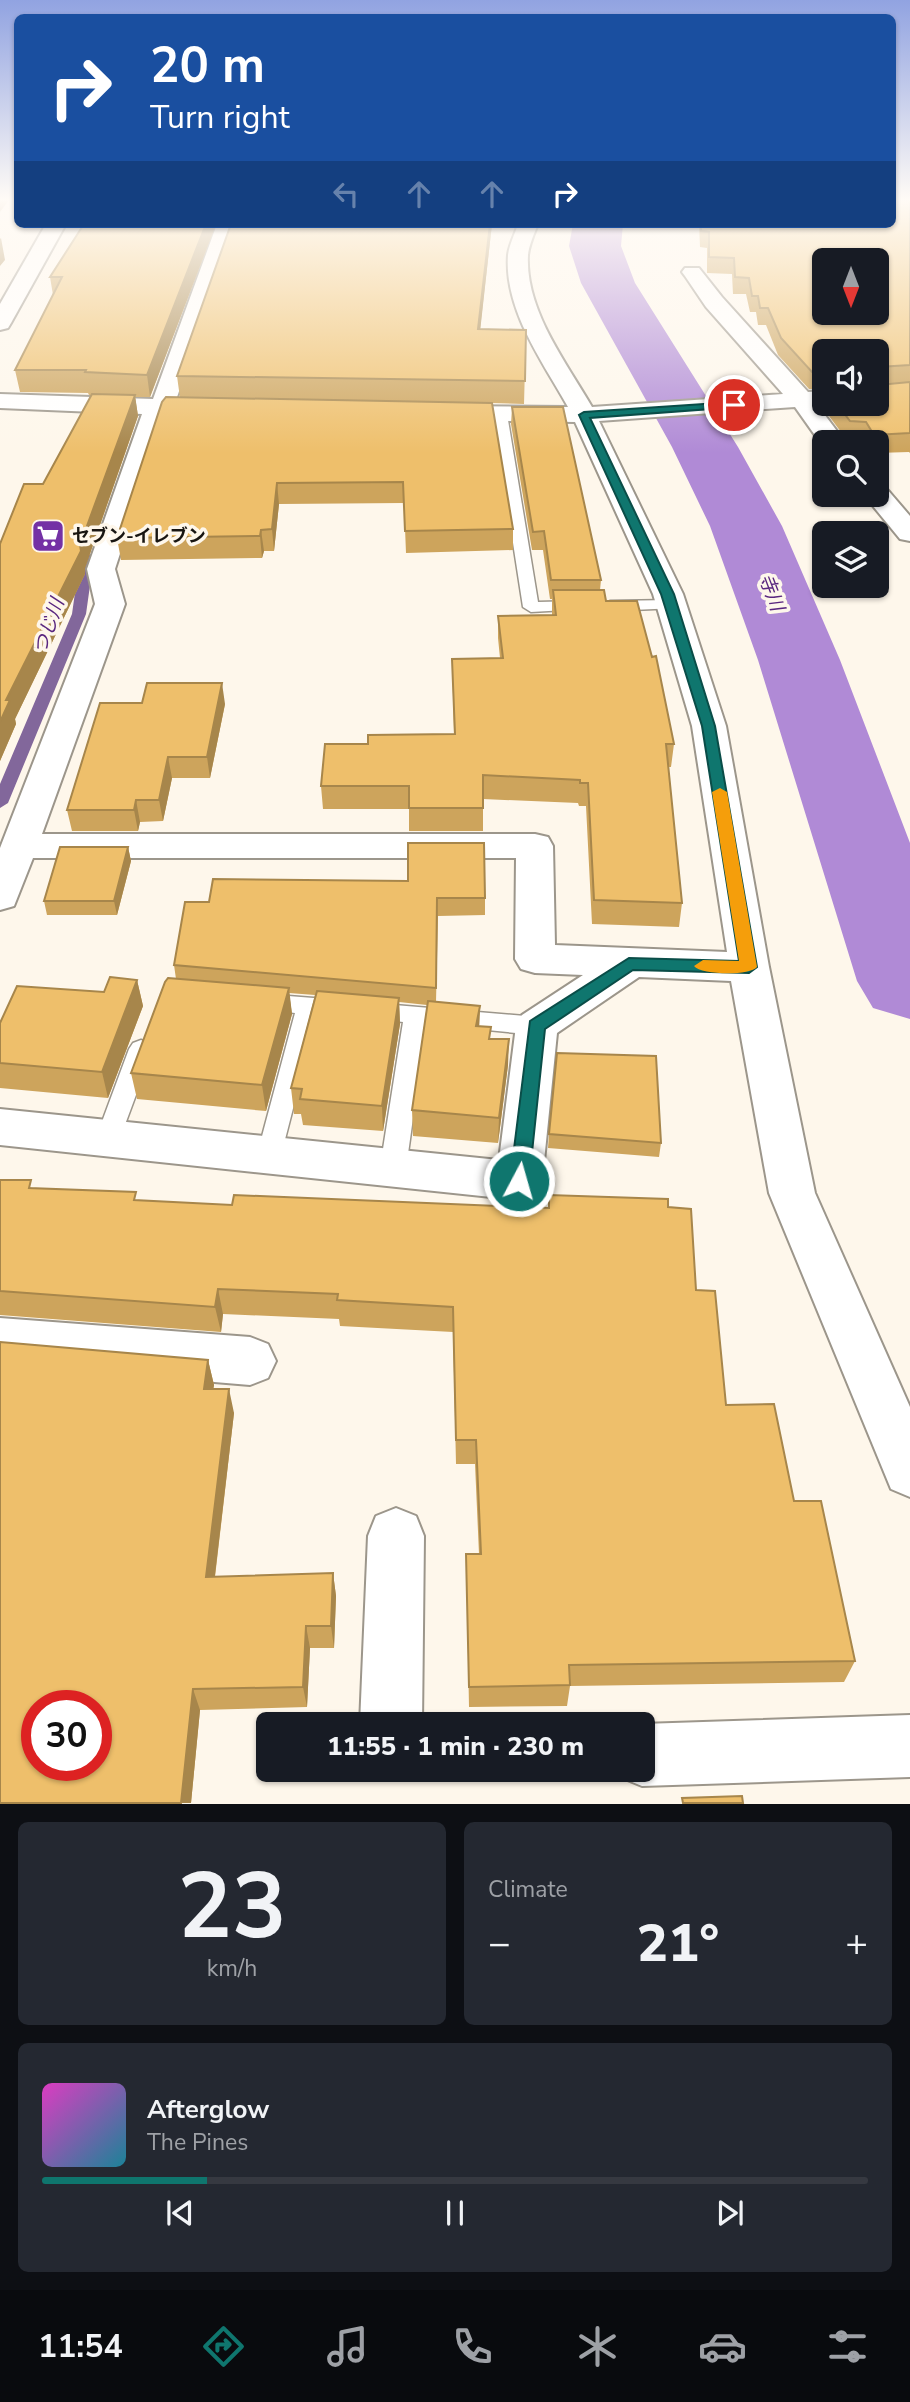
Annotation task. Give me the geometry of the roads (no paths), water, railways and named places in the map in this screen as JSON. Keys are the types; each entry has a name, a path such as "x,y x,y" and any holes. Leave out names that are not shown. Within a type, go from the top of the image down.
{"main road":[{"path":"0,323 22,284"},
{"path":"0,897 110,604 101,569 151,419 148,408 201,284"},
{"path":"521,284 530,318 591,415 671,605 709,726 749,967 792,1193 910,1470"},
{"path":"701,284 714,302 805,400 825,430"},
{"path":"419,412 591,415 805,400"},
{"path":"0,401 242,410"},
{"path":"888,507 910,533"},
{"path":"20,846 535,846 535,959 749,967"},
{"path":"0,1127 519,1181 537,1026 629,964"},
{"path":"0,1341 250,1361"},
{"path":"391,1712 396,1536"},
{"path":"655,1755 910,1746"}],"lane":[{"path":"500,414 531,607 671,605"},
{"path":"241,1000 537,1026"},
{"path":"269,1155 308,1006"},
{"path":"393,1168 416,1014"},
{"path":"108,1138 148,1029"}],"waterway":[{"name":"寺川","path":"609,284 705,447 746,526 799,660 910,981"},
{"name":"つじ川","path":"0,803 79,614 87,557"}],"place":[{"name":"セブン-イレブン","path":"48,536"}]}
